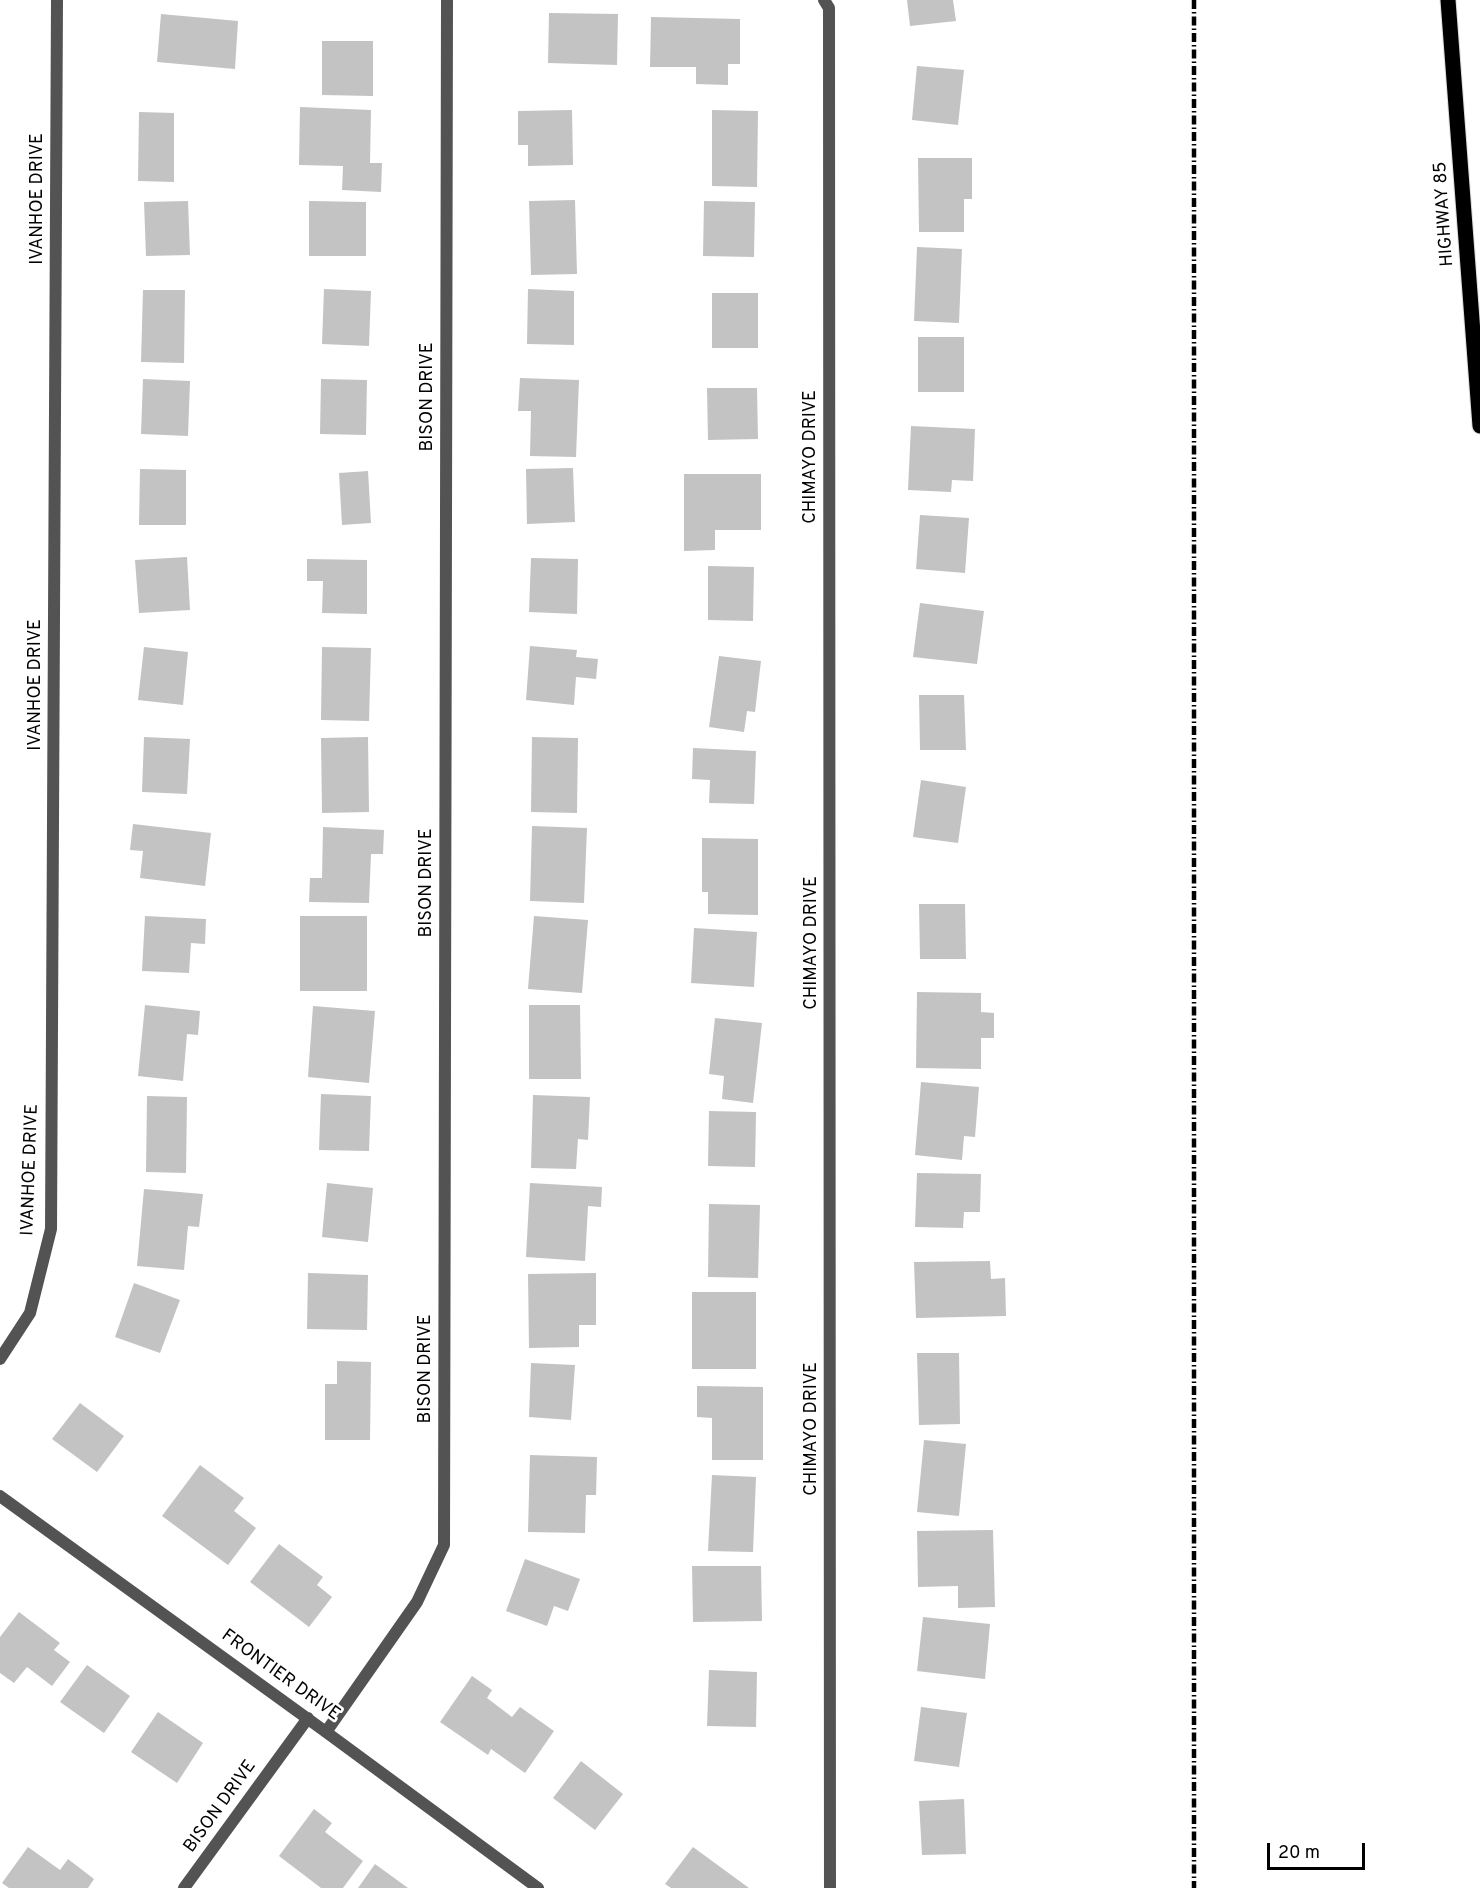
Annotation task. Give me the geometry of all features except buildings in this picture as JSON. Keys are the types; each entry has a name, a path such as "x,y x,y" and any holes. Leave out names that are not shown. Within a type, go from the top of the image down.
{"main road":[{"name":"HIGHWAY 85","path":"1448,0 1480,426"}],"street":[{"name":"IVANHOE DRIVE","path":"0,1359 30,1313 51,1229 57,0"},
{"name":"BISON DRIVE","path":"326,1732 417,1602 444,1545 447,0"},
{"name":"CHIMAYO DRIVE","path":"824,0 829,8 830,1888"},
{"name":"FRONTIER DRIVE","path":"0,1496 308,1718 538,1888"},
{"name":"BISON DRIVE","path":"184,1888 308,1718"}],"railway":[{"path":"1194,0 1194,1888"}]}
